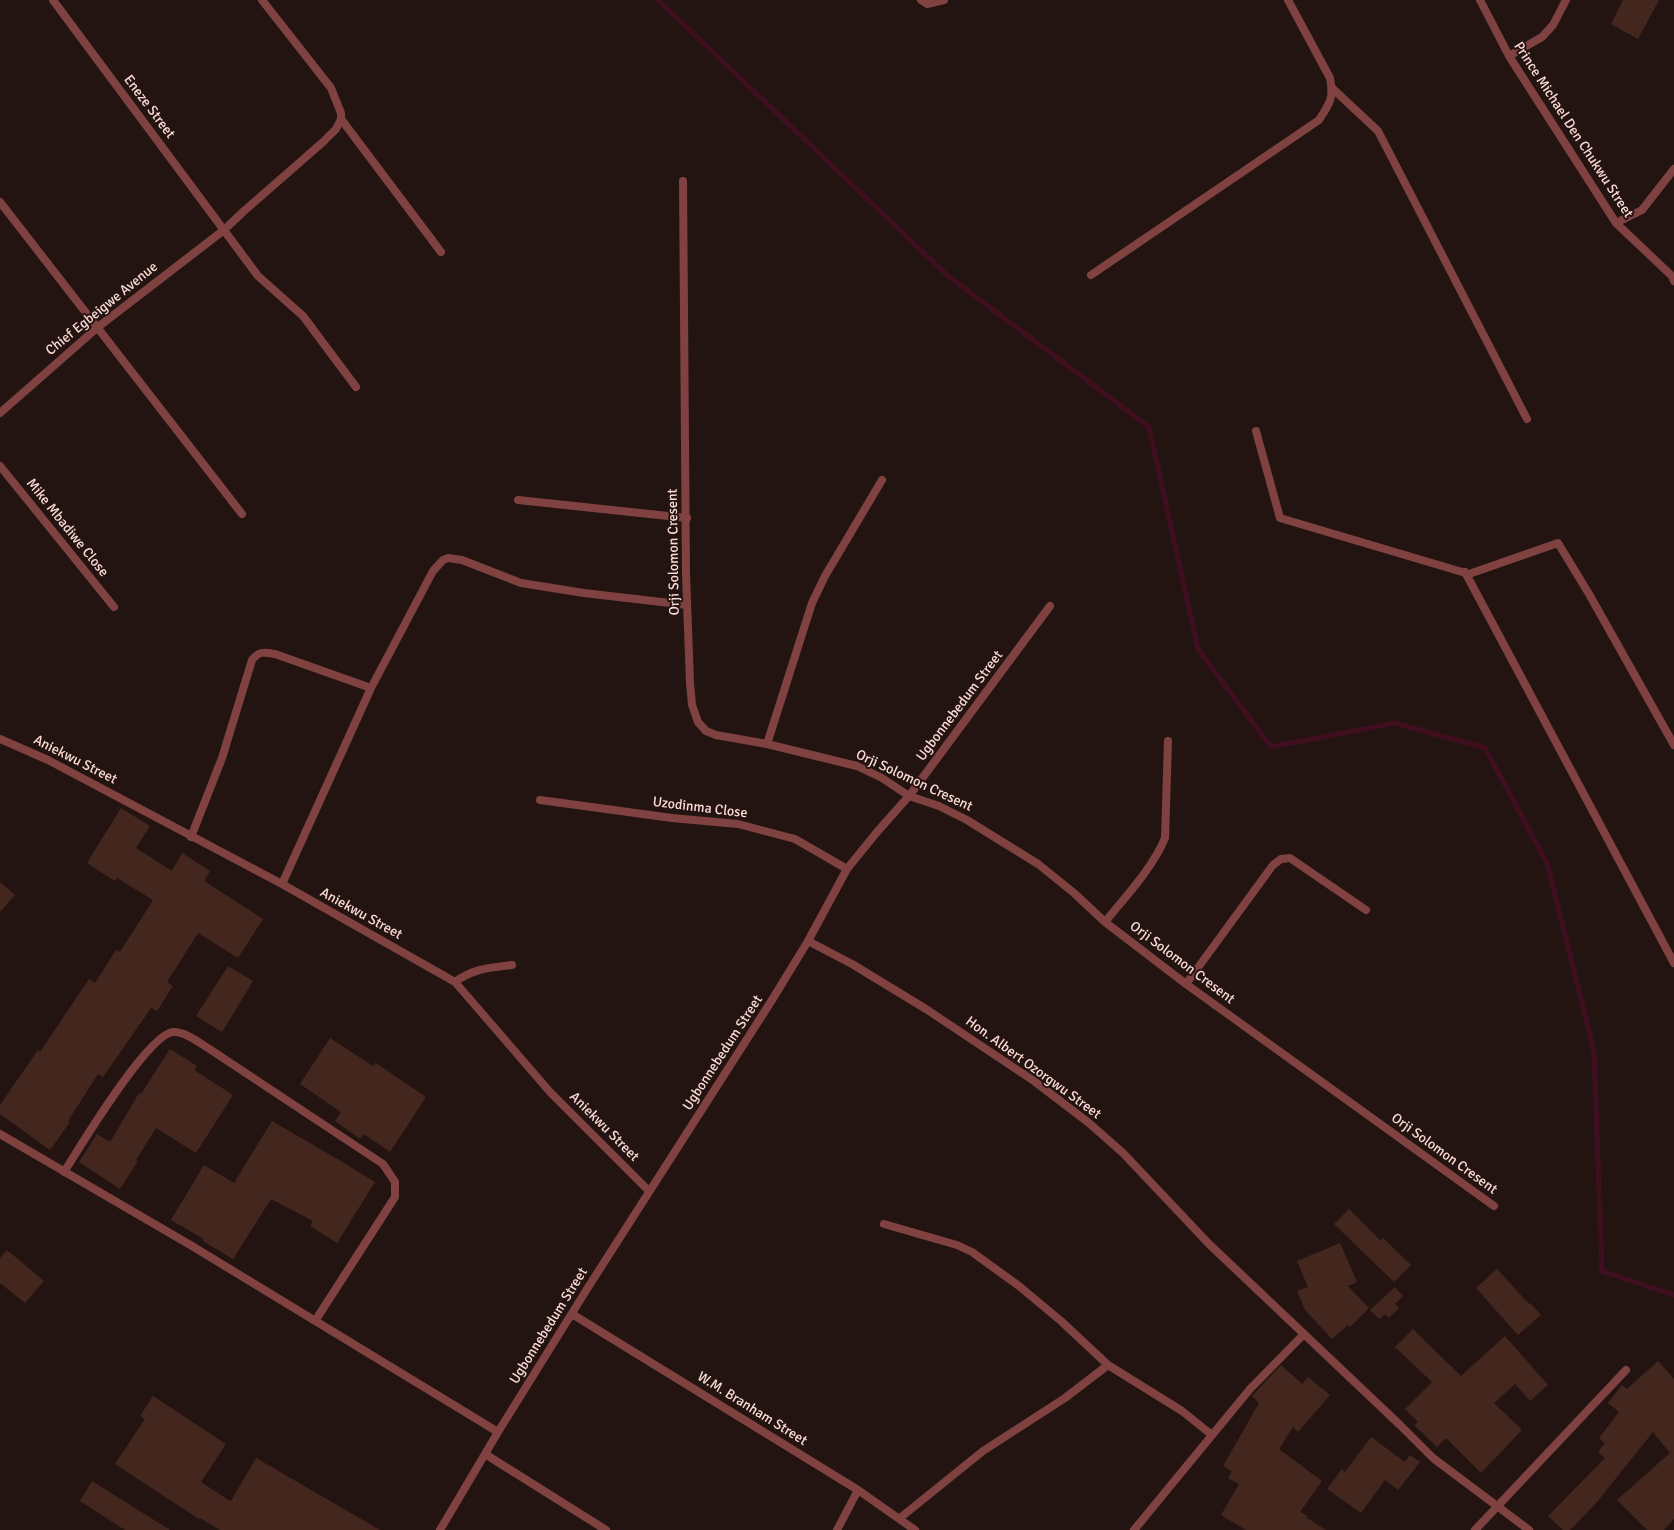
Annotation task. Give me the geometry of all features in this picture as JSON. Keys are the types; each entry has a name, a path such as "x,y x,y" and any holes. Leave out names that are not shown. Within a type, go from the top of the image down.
{"street":[{"name":"Eneze Street","path":"53,0 258,276 303,316 356,387"},
{"path":"262,0 331,88 341,113 341,119 441,252"},
{"path":"921,0 927,4 944,0"},
{"path":"1091,275 1319,120 1331,102 1332,88 1330,78 1288,0"},
{"name":"Prince Michael Den Chukwu Street","path":"1480,0 1509,56 1616,223 1672,276 1674,282"},
{"path":"1509,56 1542,37 1553,25 1566,0"},
{"path":"1332,88 1378,132 1527,419"},
{"name":"Chief Egbeigwe Avenue","path":"0,412 98,327 224,230 323,142 336,128 341,119"},
{"path":"1616,223 1642,210 1674,169"},
{"name":"Orji Solomon Cresent","path":"683,181 687,605 692,705 698,722 706,731 716,735 767,744 857,766 882,778 909,796 939,806 967,820 1038,864 1074,892 1105,922 1186,984 1494,1206"},
{"path":"0,202 242,514"},
{"path":"1256,431 1280,518 1469,574 1558,544 1589,594 1674,745"},
{"name":"Mike Mbadiwe Close","path":"0,466 114,607"},
{"path":"767,744 812,603 825,576 882,480"},
{"path":"518,500 687,518"},
{"path":"282,884 371,688 433,570 443,560 448,558 462,560 521,582 584,593 687,605"},
{"path":"1464,572 1674,963"},
{"name":"Ugbonnebedum Street","path":"440,1530 498,1432 808,941 848,869 877,832 909,796 1050,606"},
{"path":"191,837 222,758 252,660 256,654 262,652 275,654 371,688"},
{"name":"Aniekwu Street","path":"0,739 48,760 282,884 455,982 550,1092 649,1191"},
{"path":"1105,922 1148,868 1165,838 1168,741"},
{"name":"Uzodinma Close","path":"540,800 672,818 738,824 795,839 848,869"},
{"path":"1186,984 1257,885 1280,858 1290,858 1366,910"},
{"name":"Hon. Albert Ozorgwu Street","path":"808,941 852,964 926,1009 1034,1081 1089,1123 1123,1153 1209,1244 1433,1458 1496,1507 1529,1530"},
{"path":"455,982 467,973 484,968 512,965"},
{"path":"64,1172 115,1094 148,1052 163,1036 173,1032 186,1035 383,1164 395,1182 395,1197 315,1321"},
{"path":"0,1134 315,1321 498,1432"},
{"path":"884,1224 957,1245 972,1252 1019,1286 1061,1321 1108,1365 1182,1411 1212,1434"},
{"name":"W.M. Branham Street","path":"572,1314 858,1490 900,1518 915,1530"},
{"path":"1134,1530 1250,1389 1303,1335"},
{"path":"900,1518 983,1451 1065,1398 1108,1365"},
{"path":"1474,1530 1626,1370"},
{"path":"486,1454 606,1530"},
{"path":"837,1530 858,1490"}],"building":[{"path":"1623,0 1659,0 1638,39 1611,24"},
{"path":"121,808 150,826 136,848 172,871 182,853 210,871 204,881 263,919 238,958 198,933 167,982 173,986 157,1011 151,1008 103,1077 98,1074 68,1121 70,1122 50,1150 0,1114 0,1105 38,1050 40,1052 89,979 95,983 116,950 120,952 153,900 117,878 115,881 87,863"},
{"path":"0,882 15,895 0,912"},
{"path":"228,966 253,981 222,1032 196,1016"},
{"path":"330,1038 373,1066 376,1063 426,1097 390,1152 364,1134 360,1139 335,1121 341,1112 300,1084"},
{"path":"170,1049 197,1066 194,1070 233,1095 196,1153 156,1128 136,1160 138,1161 120,1189 79,1162 97,1134 110,1142 139,1093 141,1094"},
{"path":"272,1121 375,1182 337,1243 310,1226 313,1221 271,1199 233,1259 203,1241 204,1239 171,1220 204,1165 234,1183"},
{"path":"1349,1209 1381,1241 1383,1238 1411,1265 1394,1282 1334,1224"},
{"path":"1340,1243 1357,1282 1348,1286 1369,1308 1350,1327 1348,1325 1332,1339 1305,1310 1297,1291 1308,1287 1297,1261"},
{"path":"7,1250 44,1281 25,1303 0,1283 0,1258"},
{"path":"1497,1269 1541,1315 1518,1335 1476,1288"},
{"path":"1395,1287 1403,1296 1395,1304 1399,1308 1389,1318 1385,1314 1379,1319 1370,1310"},
{"path":"1413,1329 1461,1376 1505,1336 1548,1385 1530,1401 1515,1384 1494,1403 1522,1430 1481,1473 1446,1438 1437,1447 1414,1425 1418,1422 1405,1409 1432,1382 1395,1347"},
{"path":"1658,1361 1674,1379 1674,1519 1664,1530 1647,1530 1617,1500 1670,1453 1653,1432 1597,1502 1570,1530 1563,1530 1548,1516 1605,1458 1598,1452 1605,1443 1599,1438 1619,1412 1608,1403 1622,1385 1627,1389"},
{"path":"1281,1365 1302,1384 1308,1377 1330,1395 1298,1432 1293,1427 1279,1449 1322,1481 1300,1512 1308,1516 1307,1518 1326,1530 1246,1530 1221,1515 1239,1484 1228,1478 1232,1471 1223,1466 1259,1403 1252,1396"},
{"path":"153,1396 226,1444 201,1482 227,1499 231,1501 256,1458 380,1530 220,1530 200,1518 199,1519 115,1464 145,1419 140,1416"},
{"path":"1371,1437 1405,1462 1410,1455 1420,1462 1398,1490 1385,1480 1361,1513 1327,1489 1342,1469 1345,1472"},
{"path":"92,1481 170,1530 125,1530 80,1501"}],"waterway":[{"path":"658,0 947,275 1149,427 1198,649 1271,747 1395,723 1485,748 1547,863 1594,1051 1602,1271 1674,1295"}]}
